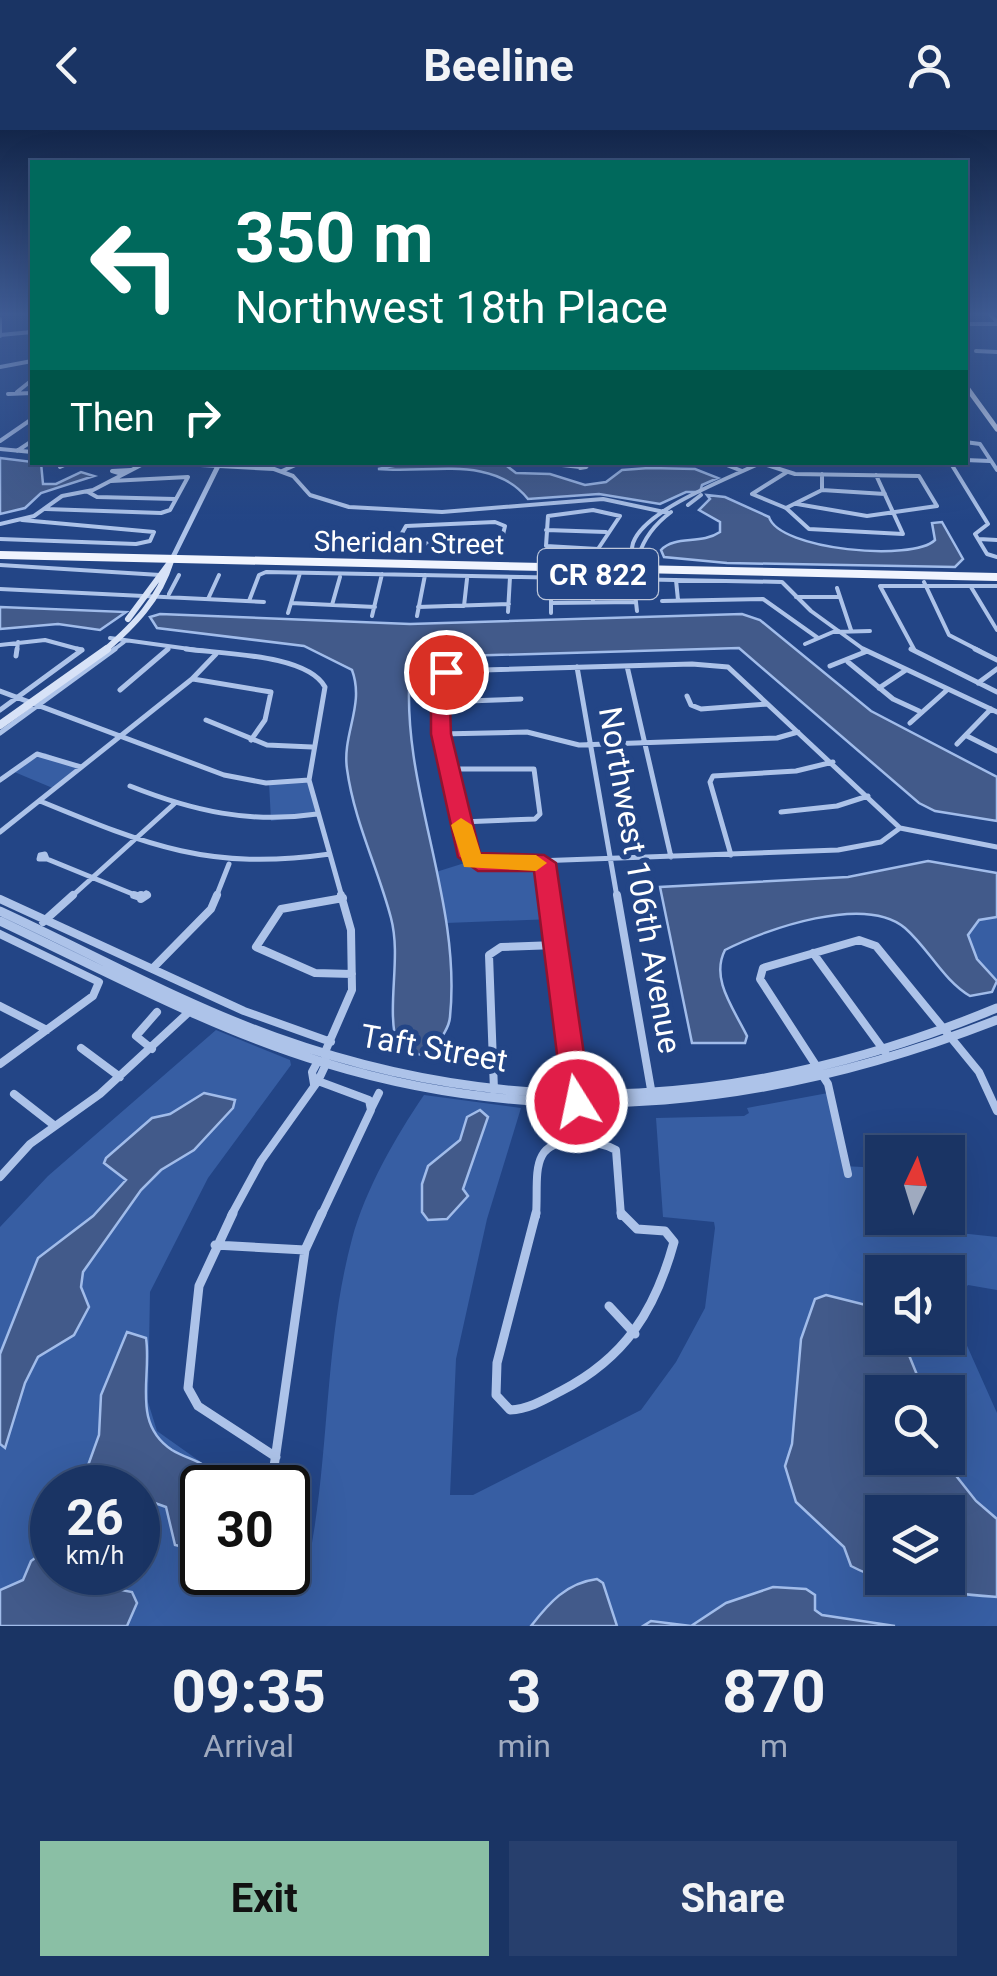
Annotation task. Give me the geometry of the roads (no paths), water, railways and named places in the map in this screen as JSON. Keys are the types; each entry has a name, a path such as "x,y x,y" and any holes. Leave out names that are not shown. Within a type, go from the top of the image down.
{"main road":[{"path":"969,383 997,430"},
{"path":"968,388 994,420"},
{"name":"Sheridan Street","path":"0,560 468,573 633,570 717,580 997,581"},
{"path":"153,595 155,572 169,564"},
{"path":"0,721 117,639 153,595 169,564"},
{"name":"Sheridan Street","path":"468,573 654,570 923,580"}],"street":[{"path":"18,392 28,383"},
{"path":"8,394 30,393"},
{"path":"30,422 1,442 16,452 30,452"},
{"path":"16,452 30,440"},
{"path":"968,442 978,444 997,470"},
{"path":"968,460 991,461"},
{"path":"60,467 64,465"},
{"path":"0,524 22,520 62,496 88,492 141,465"},
{"path":"169,564 218,465"},
{"path":"229,465 286,471 298,465"},
{"path":"564,465 589,465"},
{"path":"727,465 745,472"},
{"path":"637,610 633,570 646,530 668,511 760,465"},
{"path":"769,465 787,472 919,476 935,507 896,514 830,512 797,504"},
{"path":"952,465 988,524 974,532 994,557"},
{"path":"286,471 314,494 342,503 420,510 592,498 668,511 703,494"},
{"path":"787,472 752,494 786,508 809,530 903,534 876,475"},
{"path":"822,474 822,490"},
{"path":"46,509 166,512 188,478 163,475 149,484 106,482"},
{"path":"786,508 822,490 886,494"},
{"path":"88,492 96,497 175,500"},
{"path":"592,498 593,510"},
{"path":"482,508 487,522"},
{"path":"593,510 617,512 620,517 606,532 598,549 550,548 548,516 593,510"},
{"path":"0,539 146,542 153,530 29,524 22,520"},
{"path":"487,522 504,524 500,547 398,544 404,526 487,522"},
{"path":"546,530 606,532"},
{"path":"978,539 997,540"},
{"name":"Sheridan Street","path":"0,560 155,572"},
{"path":"288,612 302,568"},
{"path":"249,602 261,573 302,568 592,580 633,570 676,580 782,582 794,597 866,651 994,711 957,744"},
{"path":"464,606 468,573"},
{"path":"372,616 382,574"},
{"path":"169,594 179,575"},
{"path":"208,600 219,575"},
{"path":"417,616 425,575"},
{"path":"332,605 340,577"},
{"path":"418,607 508,608 510,577"},
{"path":"551,578 551,613"},
{"path":"592,580 594,602"},
{"path":"676,580 678,600"},
{"path":"717,580 722,599"},
{"path":"923,580 954,640 997,660"},
{"path":"997,581 971,586 923,580 882,584 904,642 921,657 997,692"},
{"path":"758,583 763,600"},
{"path":"971,586 997,630"},
{"path":"837,588 851,630"},
{"path":"0,589 264,602"},
{"path":"153,595 180,597"},
{"path":"794,597 840,596"},
{"path":"662,601 763,600 818,638"},
{"path":"551,603 636,602"},
{"path":"291,604 374,607"},
{"path":"983,609 997,610"},
{"path":"804,644 838,632 870,631"},
{"path":"117,639 308,668 325,687 308,780 350,930 352,974 348,1004 316,1083 261,1161 215,1245 199,1286 188,1388 198,1406 276,1457"},
{"path":"16,656 18,642"},
{"path":"0,645 56,642 82,650 0,733"},
{"path":"120,690 168,648"},
{"path":"830,666 848,662 866,651"},
{"path":"0,832 192,679 216,654"},
{"path":"848,662 879,688 919,711"},
{"path":"627,666 671,857"},
{"path":"900,828 881,842 838,850 478,864 469,857 448,769 441,734 440,676 446,672 627,666 728,667 900,828 997,847"},
{"name":"Northwest 106th Avenue","path":"577,668 652,1096"},
{"path":"977,684 997,669"},
{"path":"879,688 906,670"},
{"path":"192,679 271,692 265,720 251,740"},
{"path":"910,723 947,690"},
{"path":"0,691 244,780 308,780"},
{"path":"687,696 691,706 702,709 768,704"},
{"path":"440,702 520,700"},
{"path":"0,710 28,701"},
{"path":"206,720 251,740 275,746 312,747"},
{"path":"441,734 526,732 590,744 777,738 799,732"},
{"path":"967,736 997,751"},
{"path":"0,780 37,754 82,768"},
{"path":"731,855 710,782 723,774 796,771 832,762"},
{"path":"448,769 534,770 540,814 535,819 461,822"},
{"path":"130,786 174,804 244,821 317,814"},
{"path":"780,812 838,806 870,796"},
{"path":"40,801 169,853 229,864 330,854"},
{"path":"20,944 174,804"},
{"path":"47,859 140,896"},
{"path":"544,863 575,1141"},
{"path":"152,968 211,908 229,864"},
{"path":"343,898 281,909 256,947 315,974 352,974"},
{"name":"Taft Street","path":"0,899 256,1016 331,1042"},
{"name":"Taft Street","path":"0,911 189,1011 323,1059 428,1087 573,1098 652,1096 778,1083 823,1074 997,1020"},
{"name":"Taft Street","path":"0,921 33,931 323,1059"},
{"path":"0,934 98,982 92,996 0,1064"},
{"path":"848,1174 823,1074 758,972 813,953 868,941 979,1072 997,1111"},
{"path":"494,1091 489,956 492,950 556,945"},
{"path":"813,953 885,1052"},
{"path":"0,1177 55,1126 152,1049 198,1003"},
{"path":"0,1006 47,1030"},
{"name":"Taft Street","path":"823,1074 885,1052 948,1036 997,1008"},
{"path":"152,1049 136,1036 156,1012"},
{"path":"81,1048 120,1077"},
{"path":"316,1083 362,1096 369,1100 370,1110"},
{"path":"274,1465 304,1250 379,1093"},
{"path":"14,1094 55,1126"},
{"path":"575,1141 616,1150 622,1218 630,1226 666,1231 673,1238 660,1298 635,1334 594,1377 518,1410 500,1402 497,1363 535,1227 541,1153 548,1144 575,1141"},
{"path":"215,1245 304,1250"},
{"path":"609,1306 635,1334"}]}
